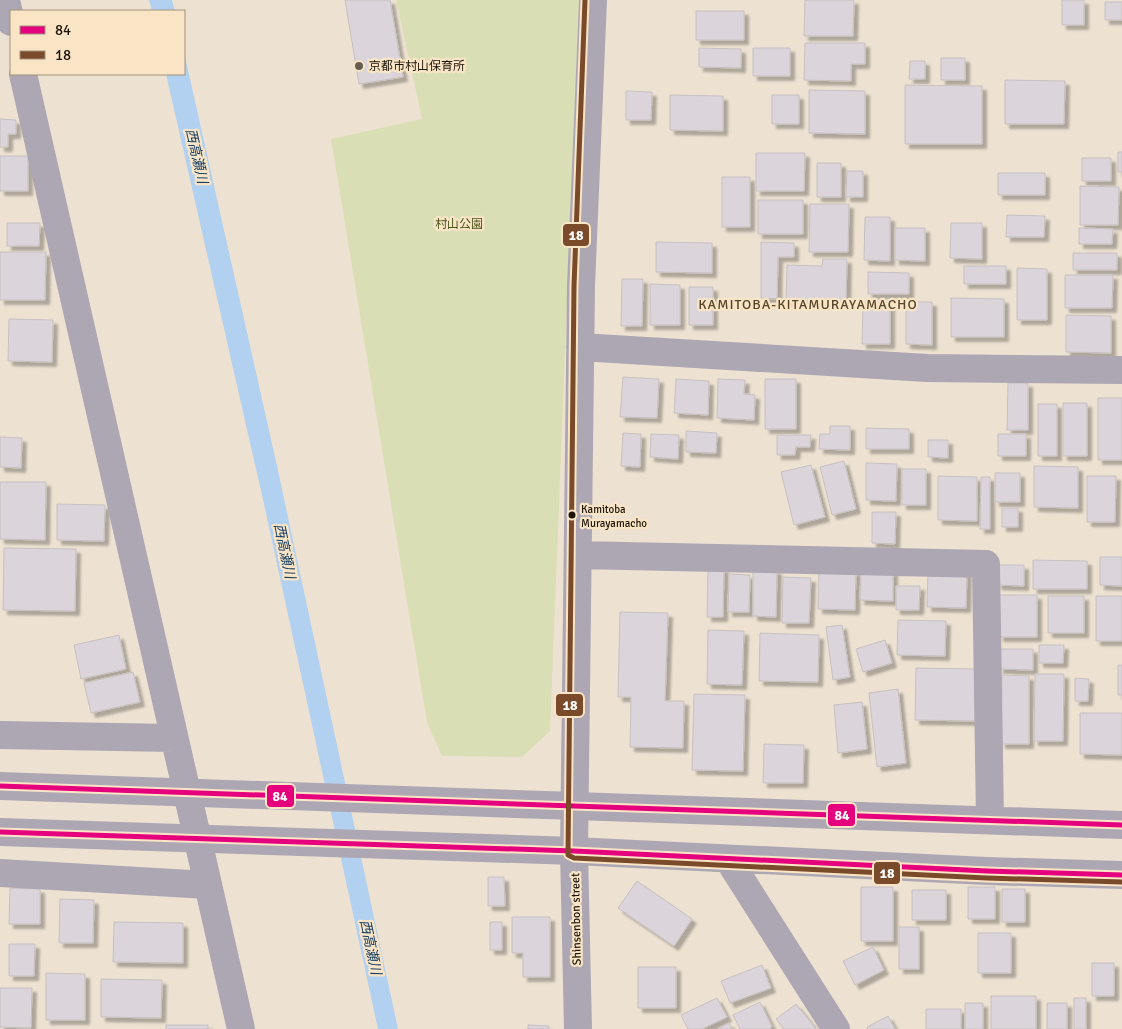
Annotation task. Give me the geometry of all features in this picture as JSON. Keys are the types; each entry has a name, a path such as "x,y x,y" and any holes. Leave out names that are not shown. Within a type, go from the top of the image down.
{"street":[{"path":"6,0 10,18"},
{"name":"Shinsenbon street","path":"578,1029 574,851 580,347 593,0"},
{"path":"23,75 241,1029"},
{"path":"580,347 927,368 1122,370"},
{"path":"578,555 986,564 990,820"},
{"path":"0,735 174,738"},
{"path":"0,786 1122,825"},
{"path":"0,832 574,851 987,872 1122,875"},
{"path":"728,859 836,1029"},
{"path":"0,873 208,885"}],"green space":[{"name":"村山公園","path":"396,0 579,0 550,731 522,757 442,756 427,723 331,139 422,119"}],"water":[{"path":"149,0 172,0 175,10 152,10"},
{"name":"西高瀬川","path":"185,56 277,466 398,1029 378,1029 264,504 166,75 185,75"}],"building":[{"path":"345,0 390,0 403,77 359,84"},
{"path":"805,0 854,0 853,36 804,36"},
{"path":"1062,0 1084,0 1084,25 1062,25"},
{"path":"1105,2 1122,2 1122,20 1105,20"},
{"path":"696,11 744,11 744,40 696,40"},
{"path":"805,43 865,43 865,64 851,64 851,81 804,80"},
{"path":"699,48 741,49 741,68 699,67"},
{"path":"753,48 790,48 790,76 753,76"},
{"path":"941,58 965,58 965,80 941,80"},
{"path":"910,61 925,61 925,79 909,79"},
{"path":"1005,80 1065,81 1064,124 1005,124"},
{"path":"905,85 982,86 982,144 905,144"},
{"path":"809,90 865,91 865,134 809,133"},
{"path":"626,91 652,92 651,120 626,120"},
{"path":"670,95 723,96 723,131 670,130"},
{"path":"772,95 799,95 799,124 772,124"},
{"path":"0,119 16,120 16,134 8,134 8,147 0,147"},
{"path":"1118,152 1122,152 1122,172 1118,172"},
{"path":"756,153 805,153 804,191 756,191"},
{"path":"0,156 28,156 28,191 0,191"},
{"path":"1082,158 1111,158 1111,181 1082,181"},
{"path":"817,163 841,163 841,197 817,197"},
{"path":"847,171 863,171 863,197 846,197"},
{"path":"998,173 1045,173 1045,195 998,195"},
{"path":"722,177 750,177 750,227 722,227"},
{"path":"1080,186 1119,187 1118,225 1080,225"},
{"path":"758,200 803,200 803,234 758,234"},
{"path":"810,204 849,204 848,252 809,252"},
{"path":"1007,215 1045,216 1044,237 1006,237"},
{"path":"865,217 890,217 890,261 864,260"},
{"path":"7,223 40,223 39,246 7,246"},
{"path":"951,223 982,223 982,259 950,258"},
{"path":"895,228 925,228 925,261 895,260"},
{"path":"1079,228 1113,229 1112,244 1079,244"},
{"path":"656,242 712,243 712,273 656,272"},
{"path":"761,242 794,243 794,257 778,257 777,299 761,298"},
{"path":"0,252 46,252 45,300 0,300"},
{"path":"1073,253 1117,253 1117,270 1073,270"},
{"path":"823,259 847,259 846,302 786,301 787,265 822,266"},
{"path":"964,266 1006,266 1006,284 964,284"},
{"path":"1017,268 1047,269 1047,320 1017,320"},
{"path":"868,272 909,273 909,294 868,294"},
{"path":"1065,275 1113,275 1112,308 1065,308"},
{"path":"622,279 643,279 642,326 621,326"},
{"path":"650,284 680,285 680,325 650,325"},
{"path":"689,287 713,287 713,325 689,325"},
{"path":"951,298 1004,299 1004,337 951,337"},
{"path":"863,302 890,302 890,344 862,344"},
{"path":"906,302 932,302 932,345 906,344"},
{"path":"1066,315 1111,316 1111,353 1066,352"},
{"path":"9,319 53,320 52,362 8,361"},
{"path":"623,377 659,379 657,418 620,417"},
{"path":"676,379 709,381 708,415 674,413"},
{"path":"718,379 745,380 744,394 755,395 754,420 717,418"},
{"path":"765,379 796,379 796,429 765,429"},
{"path":"1008,383 1028,383 1028,430 1007,430"},
{"path":"1098,398 1122,398 1122,460 1098,460"},
{"path":"1063,403 1087,403 1087,456 1063,456"},
{"path":"1038,404 1057,404 1057,456 1038,456"},
{"path":"830,426 850,426 850,450 819,449 820,434 830,434"},
{"path":"866,428 909,429 909,449 866,449"},
{"path":"686,431 717,433 716,453 686,452"},
{"path":"623,433 641,434 640,467 621,466"},
{"path":"651,434 679,435 678,459 650,457"},
{"path":"998,434 1026,434 1026,456 998,456"},
{"path":"777,435 811,435 810,447 796,447 795,455 777,455"},
{"path":"0,437 22,438 21,468 0,467"},
{"path":"928,440 948,440 948,458 928,457"},
{"path":"844,461 856,509 832,515 820,467"},
{"path":"866,463 897,464 896,501 866,500"},
{"path":"811,465 825,517 794,525 781,472"},
{"path":"1034,466 1078,467 1078,508 1034,507"},
{"path":"902,469 926,469 926,505 902,505"},
{"path":"995,473 1020,473 1020,502 995,502"},
{"path":"938,476 977,477 977,521 938,520"},
{"path":"1087,476 1116,476 1115,522 1087,522"},
{"path":"981,477 990,477 990,529 980,529"},
{"path":"0,482 46,482 45,540 0,539"},
{"path":"57,504 105,505 104,541 57,540"},
{"path":"1002,508 1018,508 1018,527 1002,527"},
{"path":"872,512 896,512 895,544 872,543"},
{"path":"4,548 76,549 75,611 3,610"},
{"path":"1100,557 1122,557 1122,586 1100,585"},
{"path":"1033,560 1087,561 1087,589 1033,589"},
{"path":"997,565 1024,565 1024,586 997,585"},
{"path":"708,568 724,568 723,617 707,617"},
{"path":"753,569 777,570 776,617 753,616"},
{"path":"819,570 856,571 855,610 818,609"},
{"path":"861,570 893,571 893,601 860,600"},
{"path":"928,571 967,572 966,608 927,607"},
{"path":"729,574 750,575 749,612 728,612"},
{"path":"783,577 811,578 809,623 782,623"},
{"path":"896,586 920,586 919,610 896,610"},
{"path":"999,595 1037,595 1037,637 999,637"},
{"path":"1048,596 1084,596 1084,633 1048,633"},
{"path":"1096,596 1122,596 1122,641 1096,641"},
{"path":"620,612 668,613 665,701 684,701 683,748 630,747 631,697 618,697"},
{"path":"898,620 946,621 945,656 897,655"},
{"path":"842,625 850,677 833,680 826,627"},
{"path":"708,630 744,631 742,685 707,684"},
{"path":"760,633 819,635 818,682 759,681"},
{"path":"119,635 126,669 81,679 74,645"},
{"path":"885,640 892,663 863,672 856,649"},
{"path":"1039,645 1064,645 1063,663 1039,663"},
{"path":"1000,649 1033,649 1033,670 999,669"},
{"path":"1118,665 1122,665 1122,695 1118,695"},
{"path":"916,668 977,669 976,721 915,720"},
{"path":"133,672 140,702 91,713 84,683"},
{"path":"1035,674 1064,674 1063,741 1034,741"},
{"path":"1002,675 1029,676 1029,744 1001,744"},
{"path":"1075,678 1089,679 1088,701 1075,701"},
{"path":"898,689 906,763 877,767 869,693"},
{"path":"694,694 745,695 743,771 692,770"},
{"path":"862,702 867,749 838,753 834,705"},
{"path":"1080,713 1122,713 1122,755 1080,754"},
{"path":"764,744 804,745 803,783 763,783"},
{"path":"488,877 504,877 505,906 488,906"},
{"path":"637,881 692,919 674,946 618,908"},
{"path":"861,887 893,887 893,941 861,941"},
{"path":"968,887 995,887 995,919 968,919"},
{"path":"10,888 40,889 40,924 9,924"},
{"path":"1002,889 1025,889 1025,922 1002,922"},
{"path":"912,890 946,890 946,920 912,920"},
{"path":"60,899 94,900 93,943 59,943"},
{"path":"512,917 550,917 550,977 523,977 523,953 512,953"},
{"path":"114,922 183,923 183,963 113,962"},
{"path":"490,922 502,922 502,950 490,950"},
{"path":"899,927 919,927 919,969 899,969"},
{"path":"978,933 1011,933 1011,973 978,973"},
{"path":"9,944 35,944 34,976 9,976"},
{"path":"873,947 884,970 855,985 843,961"},
{"path":"1092,963 1114,963 1114,996 1092,996"},
{"path":"762,965 771,988 730,1003 721,981"},
{"path":"638,967 676,967 676,1008 638,1008"},
{"path":"46,973 85,974 85,1020 46,1020"},
{"path":"101,979 162,980 161,1018 101,1017"},
{"path":"0,988 32,988 31,1028 0,1027"},
{"path":"991,996 1036,996 1036,1029 991,1029"},
{"path":"717,998 727,1017 702,1029 688,1029 681,1015"},
{"path":"1074,998 1086,998 1086,1029 1074,1029"},
{"path":"760,1002 772,1027 769,1029 740,1029 733,1015"},
{"path":"965,1003 983,1003 983,1029 965,1029"},
{"path":"1047,1003 1067,1003 1067,1029 1047,1029"},
{"path":"796,1004 816,1029 784,1029 776,1019"},
{"path":"926,1009 961,1009 961,1029 926,1029"},
{"path":"888,1016 895,1029 868,1029 867,1027"},
{"path":"729,1023 732,1029 717,1029"},
{"path":"166,1025 208,1025 208,1029 166,1029"},
{"path":"528,1025 549,1026 549,1029 528,1029"}],"transit line":[{"name":"18","path":"585,0 574,286 568,855 574,858 987,878 1122,882"},
{"name":"84","path":"0,786 1122,825"},
{"name":"84","path":"0,832 574,851 987,871 1122,875"}],"place":[{"name":"京都市村山保育所","path":"359,66"},
{"name":"Kamitoba Murayamacho","path":"572,515"}],"district":[{"name":"KAMITOBA-KITAMURAYAMACHO","path":"808,304"}]}
